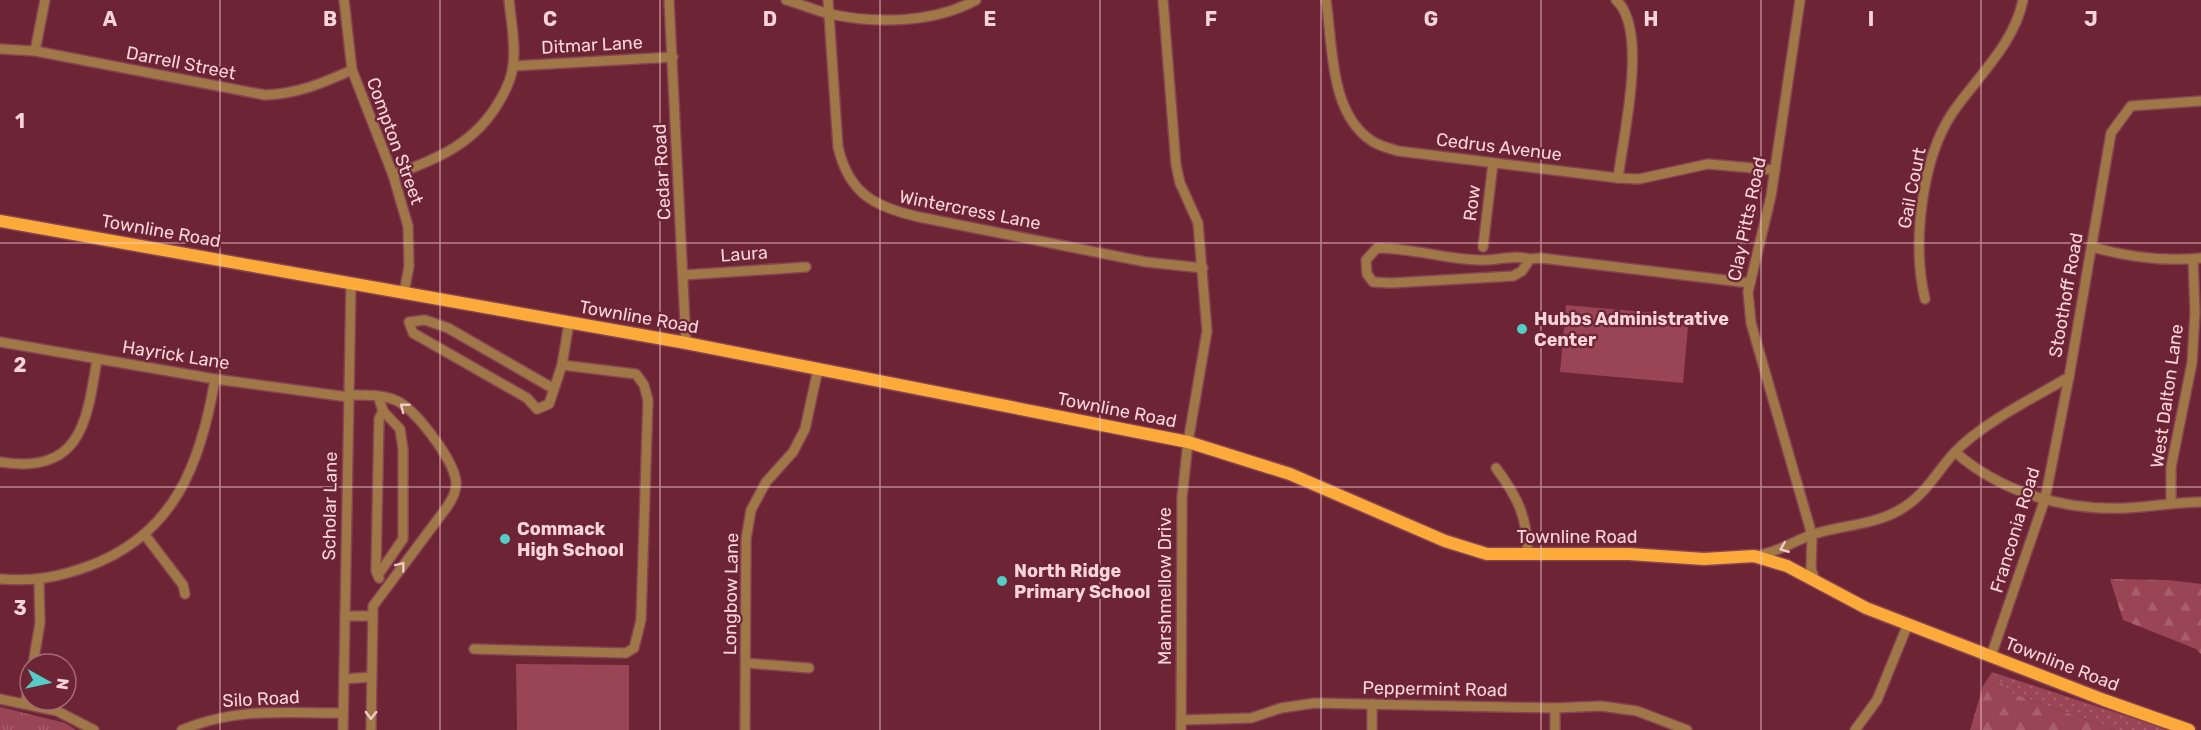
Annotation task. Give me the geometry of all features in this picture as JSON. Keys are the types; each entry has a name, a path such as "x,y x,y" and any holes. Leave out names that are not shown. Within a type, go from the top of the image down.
{"main road":[{"name":"Townline Road","path":"0,221 686,343 1188,442 1290,474 1445,541 1487,554 1629,554 1704,559 1754,556 1786,566 1866,608 2189,730"}],"street":[{"path":"35,51 45,0"},
{"name":"Compton Street","path":"344,0 352,70 393,175 408,226 409,266 404,293"},
{"path":"393,175 438,159 476,134 491,116 505,91 513,66 509,0"},
{"name":"Cedar Road","path":"669,0 686,343"},
{"path":"786,0 829,14 873,20 924,16 952,10 975,0"},
{"name":"Wintercress Lane","path":"828,0 838,147 843,168 851,182 867,197 886,210 919,217 1146,262 1203,268"},
{"name":"Marshmellow Drive","path":"1163,0 1176,165 1180,183 1198,223 1208,331 1188,442 1182,498 1181,725"},
{"name":"Cedrus Avenue","path":"1326,0 1339,89 1345,111 1357,129 1373,142 1398,151 1618,178 1639,179 1708,164 1775,170"},
{"path":"1616,0 1627,19 1633,45 1618,178"},
{"name":"Clay Pitts Road","path":"1800,0 1775,170 1750,284 1751,323 1812,535 1811,569 1815,580"},
{"name":"Gail Court","path":"1925,299 1919,274 1919,224 1940,138 1951,115 2001,50 2021,10 2023,0"},
{"name":"Darrell Street","path":"0,50 35,51 265,95 286,94 310,88 352,70"},
{"name":"Ditmar Lane","path":"513,66 673,57"},
{"name":"Stoothoff Road","path":"1754,556 1780,551 1812,535 1869,523 1893,514 1924,491 1955,452 1971,438 2069,377 2112,133 2131,106 2201,101"},
{"name":"Row","path":"1483,247 1493,163"},
{"path":"2092,247 2144,258 2197,258"},
{"path":"1530,260 1522,271 1513,276 1391,283 1373,282 1367,274 1366,260 1377,248 1395,248 1478,261 1500,260 1517,255 1530,260 1540,258 1750,284"},
{"name":"West Dalton Lane","path":"2171,503 2171,467 2192,363 2197,258"},
{"name":"Laura","path":"684,275 806,267"},
{"name":"Scholar Lane","path":"343,730 351,283"},
{"path":"554,389 448,328 425,320 409,322 413,333 527,398 537,409 549,404 554,389 562,365 569,323"},
{"name":"Hayrick Lane","path":"0,342 215,379 348,396 378,396"},
{"path":"0,462 24,465 41,463 59,455 75,441 84,425 90,406 97,359"},
{"path":"474,649 626,653 634,648 641,620 647,435 646,393 636,374 562,365"},
{"name":"Longbow Lane","path":"745,730 746,539 751,510 766,482 793,452 805,429 818,369"},
{"name":"Franconia Road","path":"1991,656 2045,499 2069,377"},
{"path":"0,579 39,581 107,559 145,535 166,512 193,466 208,418 215,379"},
{"path":"378,396 383,411 400,429 403,448 403,539 378,575"},
{"path":"371,730 374,603 447,507 455,492 456,481 439,447 415,416 398,402 378,396"},
{"path":"383,411 379,419 378,575 384,589"},
{"path":"1955,452 1976,470 2070,507 2092,509 2201,502"},
{"path":"1496,468 1522,506 1527,529 1528,555"},
{"path":"145,535 183,585 185,594"},
{"path":"35,652 40,623 39,581"},
{"path":"345,616 372,616"},
{"path":"1855,730 1877,700 1908,624"},
{"path":"746,663 809,668"},
{"path":"344,680 371,677"},
{"path":"0,699 18,703"},
{"name":"Peppermint Road","path":"1181,725 1251,718 1281,708 1315,703 1555,708 1600,706 1637,711 1687,730"},
{"path":"1372,705 1372,730"},
{"path":"1555,708 1555,730"},
{"path":"59,712 94,730"},
{"name":"Silo Road","path":"182,730 210,718 248,713 343,713"}],"green space":[{"path":"1566,305 1689,316 1683,383 1560,372"},
{"path":"2110,579 2168,580 2201,584 2201,654 2196,649 2123,620"},
{"path":"516,664 629,665 629,730 517,730"},
{"path":"1992,672 2169,730 2115,730 2011,693"},
{"path":"1992,672 2011,693 2115,730 1970,730 1983,686"},
{"path":"0,707 65,723 76,730 0,730"}],"place":[{"name":"Hubbs Administrative Center","path":"1522,329"},
{"name":"Commack High School","path":"505,539"},
{"name":"North Ridge Primary School","path":"1002,581"}]}
